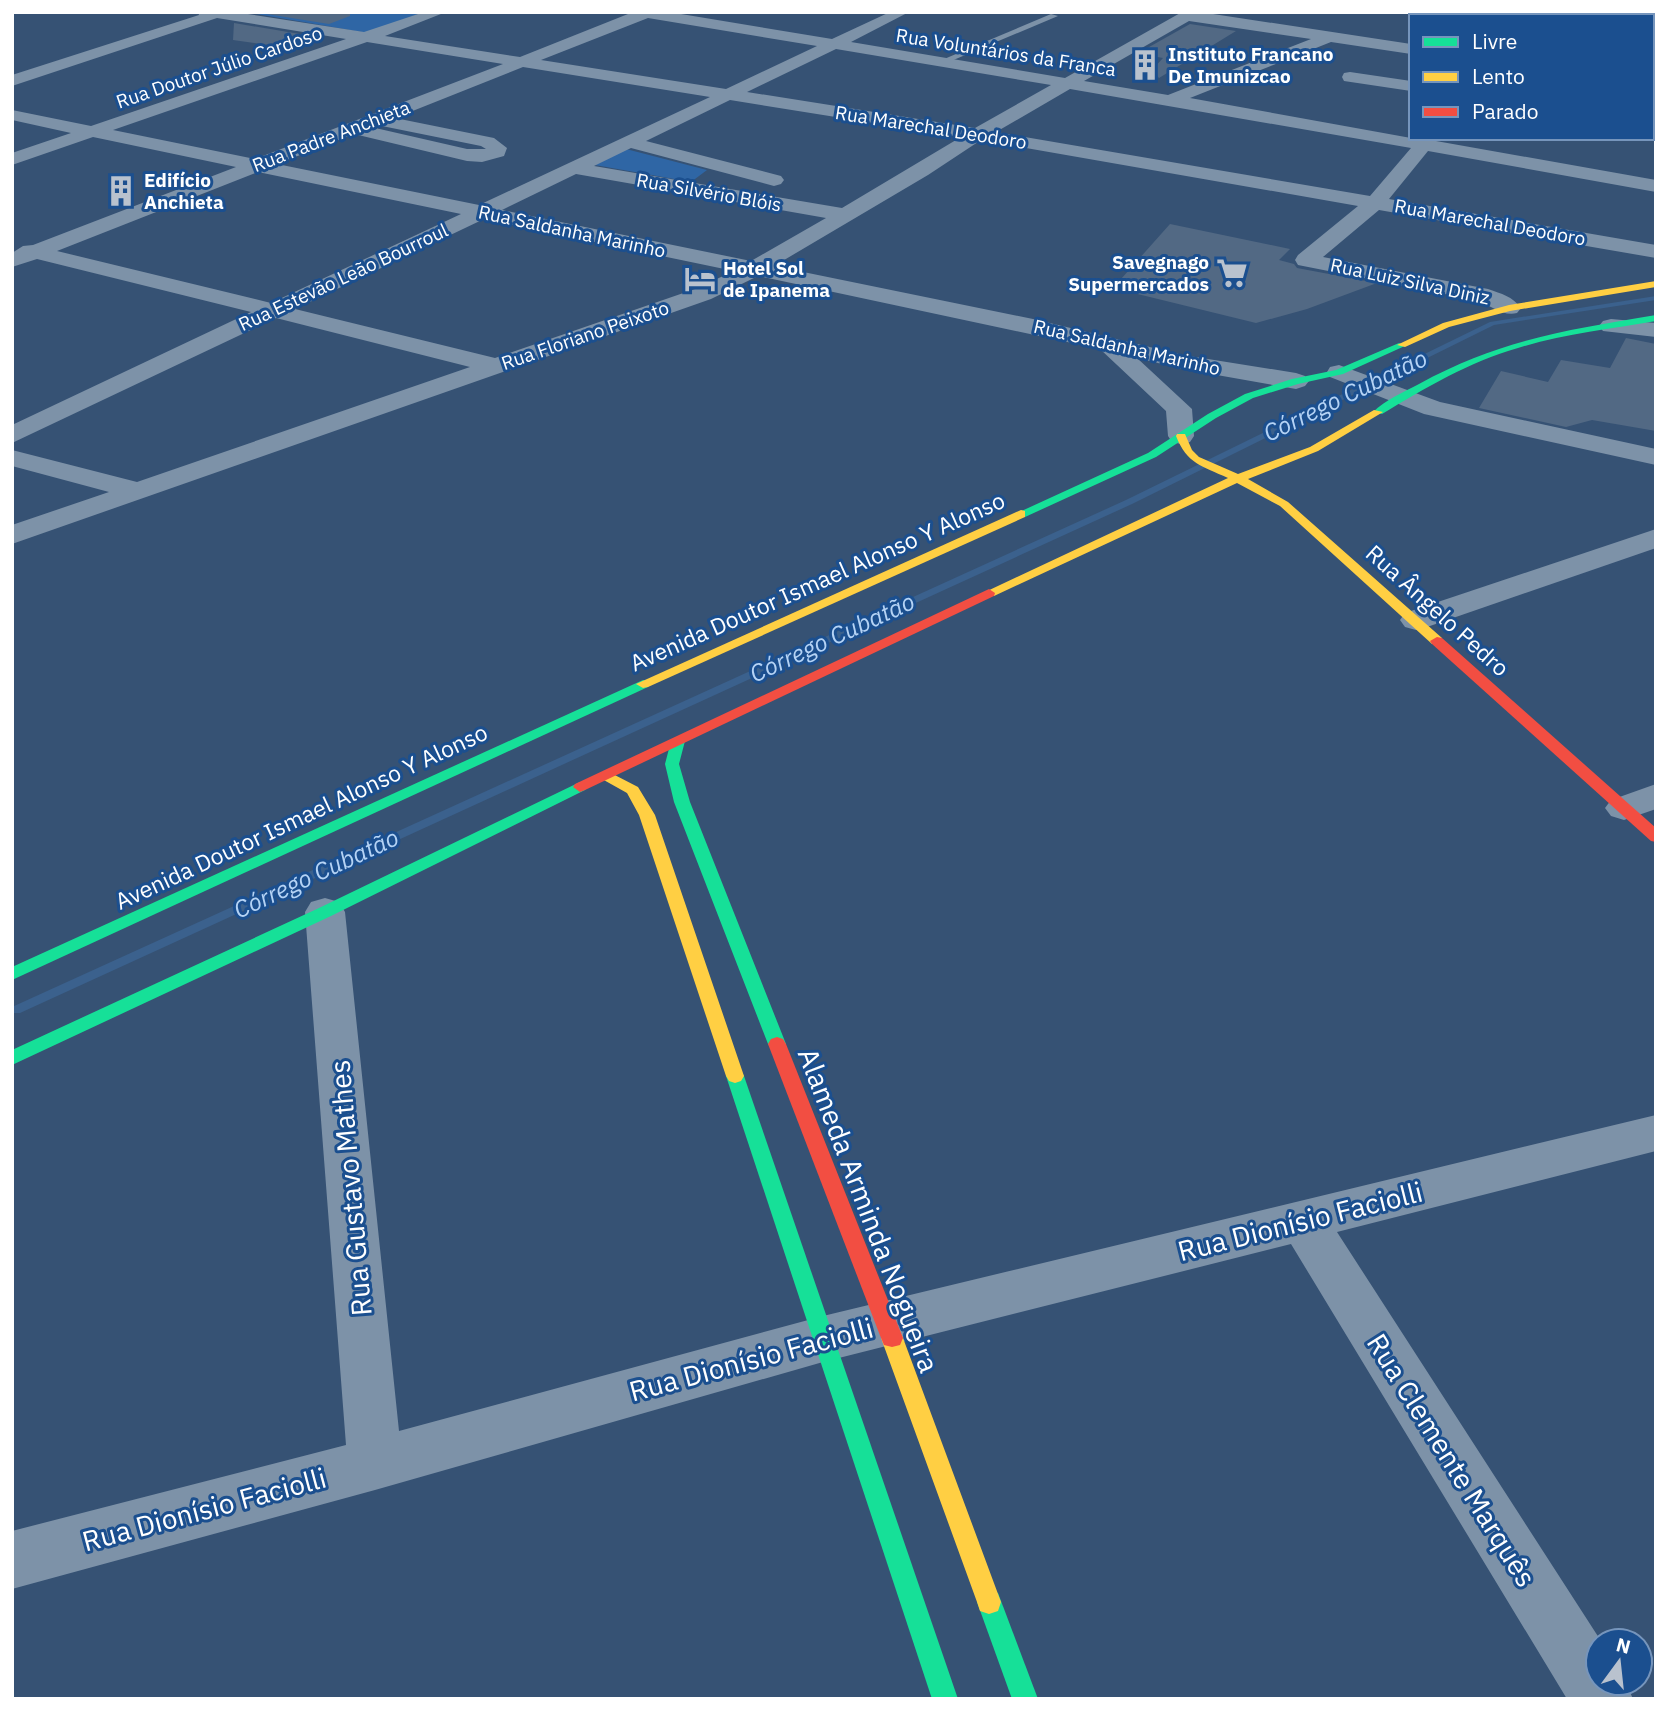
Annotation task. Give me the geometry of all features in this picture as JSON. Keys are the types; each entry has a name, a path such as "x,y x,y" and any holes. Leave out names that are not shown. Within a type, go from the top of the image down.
{"main road":[{"path":"1435,12 1442,13"},
{"name":"Avenida Doutor Ismael Alonso Y Alonso","path":"12,974 550,726 1140,461 1184,444 1249,396 1296,381 1347,375 1446,325 1509,308 1656,284"},
{"path":"12,1057 325,912 607,776 765,696 1237,478 1314,449 1343,435 1395,394 1501,350 1534,340 1656,318"},
{"name":"Rua Ângelo Pedro","path":"1184,444 1219,471 1261,489 1284,504 1416,620 1640,802 1656,837"},
{"name":"Alameda Arminda Nogueira","path":"678,740 672,764 682,802 886,1322 1025,1699"},
{"path":"607,776 633,790 647,816 945,1699"}],"street":[{"name":"Rua Doutor Júlio Cardoso","path":"12,159 439,12"},
{"name":"Rua Estevão Leão Bourroul","path":"12,435 902,12"},
{"name":"Rua Marechal Deodoro","path":"214,13 978,134 1656,251"},
{"path":"12,81 214,13"},
{"name":"Rua Voluntários da Franca","path":"645,13 1409,139"},
{"name":"Rua Padre Anchieta","path":"12,261 645,13"},
{"path":"1190,14 1409,49"},
{"name":"Rua Floriano Peixoto","path":"12,535 703,294 754,269 978,134 1190,14"},
{"path":"1170,100 1329,37"},
{"path":"1350,77 1409,86"},
{"name":"Rua Saldanha Marinho","path":"12,115 754,269 1184,362 1296,381"},
{"path":"351,128 467,155 482,156 497,152 498,148 487,142 376,118"},
{"path":"630,142 854,210"},
{"name":"Rua Voluntários da Franca","path":"1425,142 1656,186"},
{"path":"1377,201 1425,142"},
{"name":"Rua Silvério Blóis","path":"574,168 854,210"},
{"name":"Rua Luiz Silva Diniz","path":"1377,201 1306,260 1480,294 1502,300 1509,308"},
{"path":"12,247 498,366"},
{"path":"1611,326 1656,330"},
{"path":"1106,344 1179,409 1184,444"},
{"path":"1148,380 1184,362"},
{"path":"1347,375 1433,408 1656,457"},
{"path":"12,458 139,491"},
{"path":"1416,620 1656,538"},
{"name":"Rua Gustavo Mathes","path":"325,912 375,1464"},
{"name":"Rua Dionísio Faciolli","path":"12,1560 375,1464 886,1322 1656,1133"},
{"name":"Rua Clemente Marquês","path":"1303,1221 1602,1699"}],"lane":[{"path":"941,62 1054,16"}],"shaded area":[{"path":"246,12 424,12 367,33"},
{"path":"626,149 707,170 691,182 595,165"}],"building":[{"path":"254,12 350,12 350,16 329,24"},
{"path":"234,23 300,34 269,45 233,40"},
{"path":"1190,24 1236,31 1159,78 1152,70 1163,58 1141,54 1146,51 1142,51"},
{"name":"Savegnago Supermercados","path":"1170,224 1290,249 1279,260 1294,264 1297,268 1377,283 1307,309 1256,323 1113,288"},
{"path":"1626,338 1656,344 1656,431 1592,420 1566,427 1479,408 1501,371 1548,382 1561,360 1610,368"}],"waterway":[{"name":"Córrego Cubatão","path":"16,1010 1129,502 1492,323 1656,298"}],"traffic: fast":[{"path":"1435,12 1450,14"},
{"path":"1378,412 1453,370 1513,346 1564,333 1656,318"},
{"path":"1021,514 1152,455 1212,416 1249,396 1296,381 1339,372 1402,345"},
{"path":"12,974 643,684"},
{"path":"678,741 672,764 682,802 777,1044"},
{"path":"12,1058 325,912 580,787"},
{"path":"735,1076 945,1699"},
{"path":"989,1602 1025,1699"}],"traffic: slow":[{"path":"1402,345 1446,325 1509,308 1656,284"},
{"path":"989,593 1218,486 1314,449 1378,412"},
{"path":"1181,436 1187,451 1195,459 1261,489 1284,504 1437,641"},
{"path":"643,684 1021,514"},
{"path":"607,776 633,790 647,815 735,1076"},
{"path":"892,1338 989,1602"}],"traffic: jam":[{"path":"580,787 989,593"},
{"path":"1437,641 1656,837"},
{"path":"777,1044 892,1338"}],"place":[{"name":"Instituto Francano De Imunizcao","path":"1145,65"},
{"name":"Edifício Anchieta","path":"121,191"},
{"name":"Savegnago Supermercados","path":"1232,273"},
{"name":"Hotel Sol de Ipanema","path":"700,279"}]}
